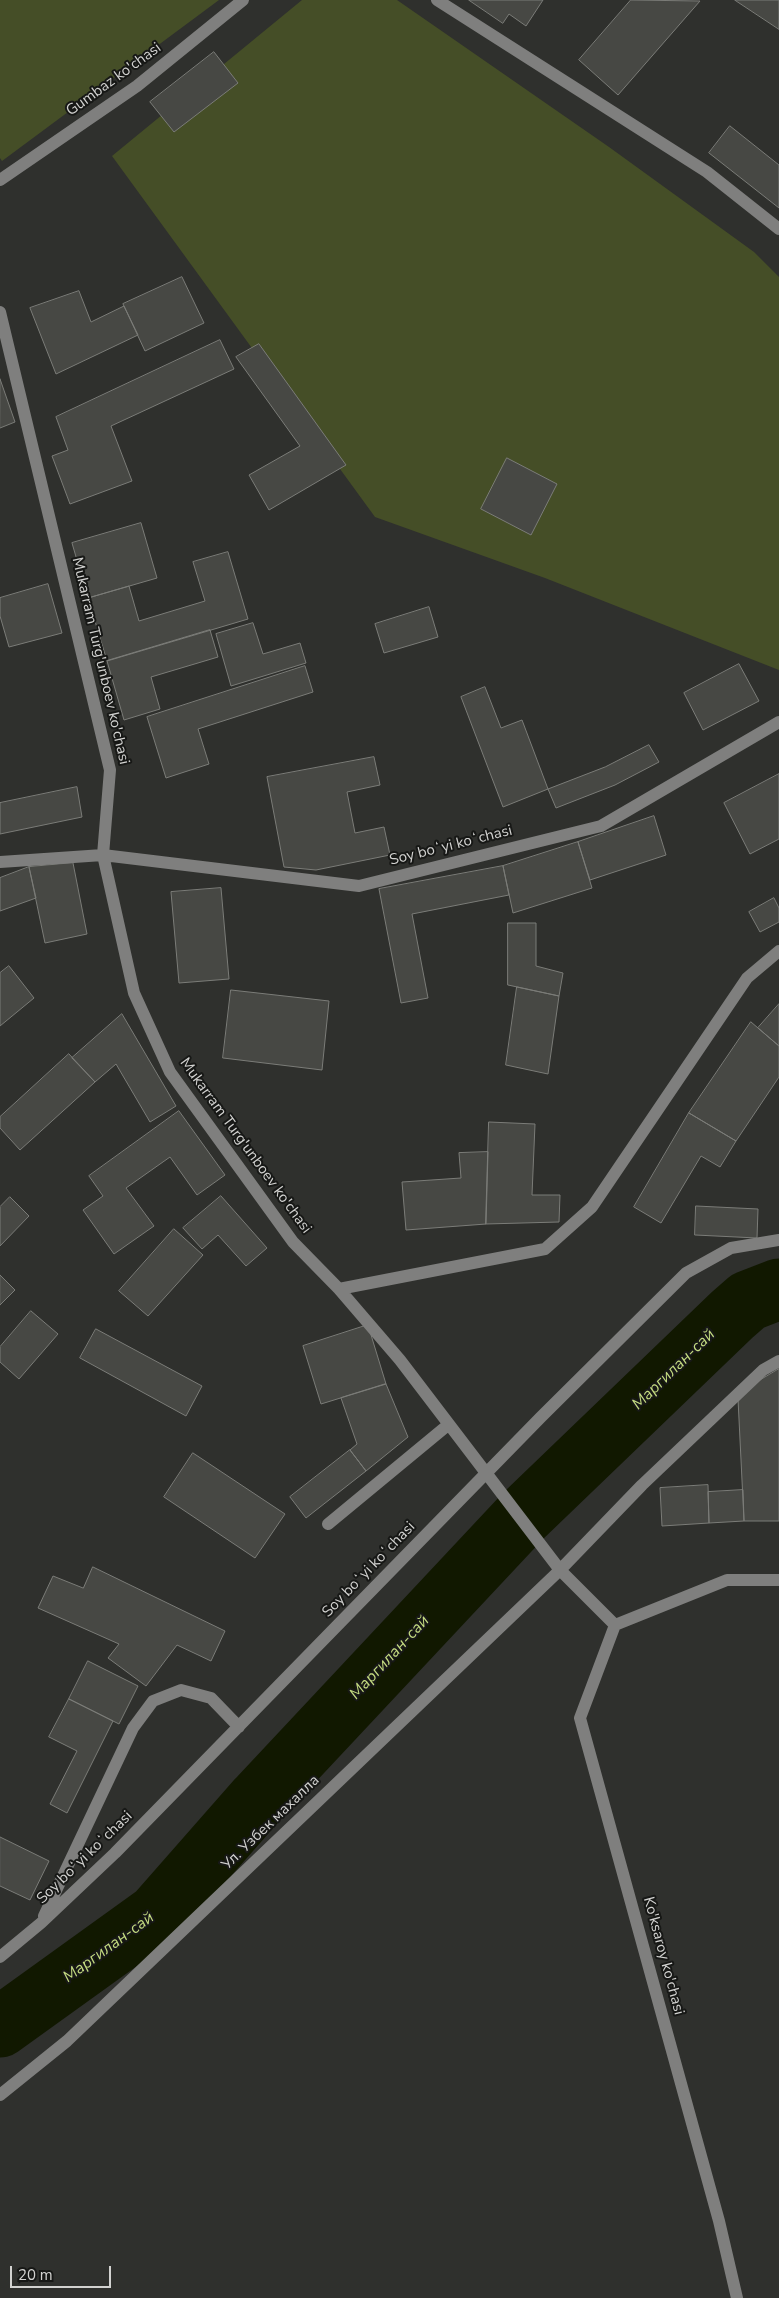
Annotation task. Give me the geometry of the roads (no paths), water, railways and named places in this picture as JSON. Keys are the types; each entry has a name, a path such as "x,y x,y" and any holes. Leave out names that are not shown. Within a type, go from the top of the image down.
{"street":[{"name":"Gumbaz ko'chasi","path":"0,180 137,86 242,0"},
{"path":"437,0 707,172 779,229"},
{"name":"Mukarram Turg'unboev ko'chasi","path":"0,312 110,770 103,855 134,993 170,1072 293,1242 339,1289 400,1360 560,1570 615,1625"},
{"name":"Soy boʻyi koʻchasi","path":"0,862 103,855 359,886 601,826 779,722"},
{"path":"339,1289 545,1249 592,1207 747,978 779,951"},
{"name":"Soy boʻyi koʻchasi","path":"0,1957 41,1923 115,1853 686,1273 731,1248 779,1240"},
{"name":"Ул. Узбек махалла","path":"0,2096 66,2041 560,1570 649,1478 763,1370 779,1361"},
{"path":"328,1524 449,1424"},
{"path":"615,1625 727,1580 779,1580"},
{"name":"Ko'ksaroy ko'chasi","path":"615,1625 580,1718 719,2221 737,2298"},
{"path":"41,1923 133,1728 153,1701 181,1690 211,1698 239,1727"}],"waterway":[{"name":"Маргилан-сай","path":"0,2027 157,1914 258,1799 523,1516 732,1315 748,1301 779,1289"}]}
